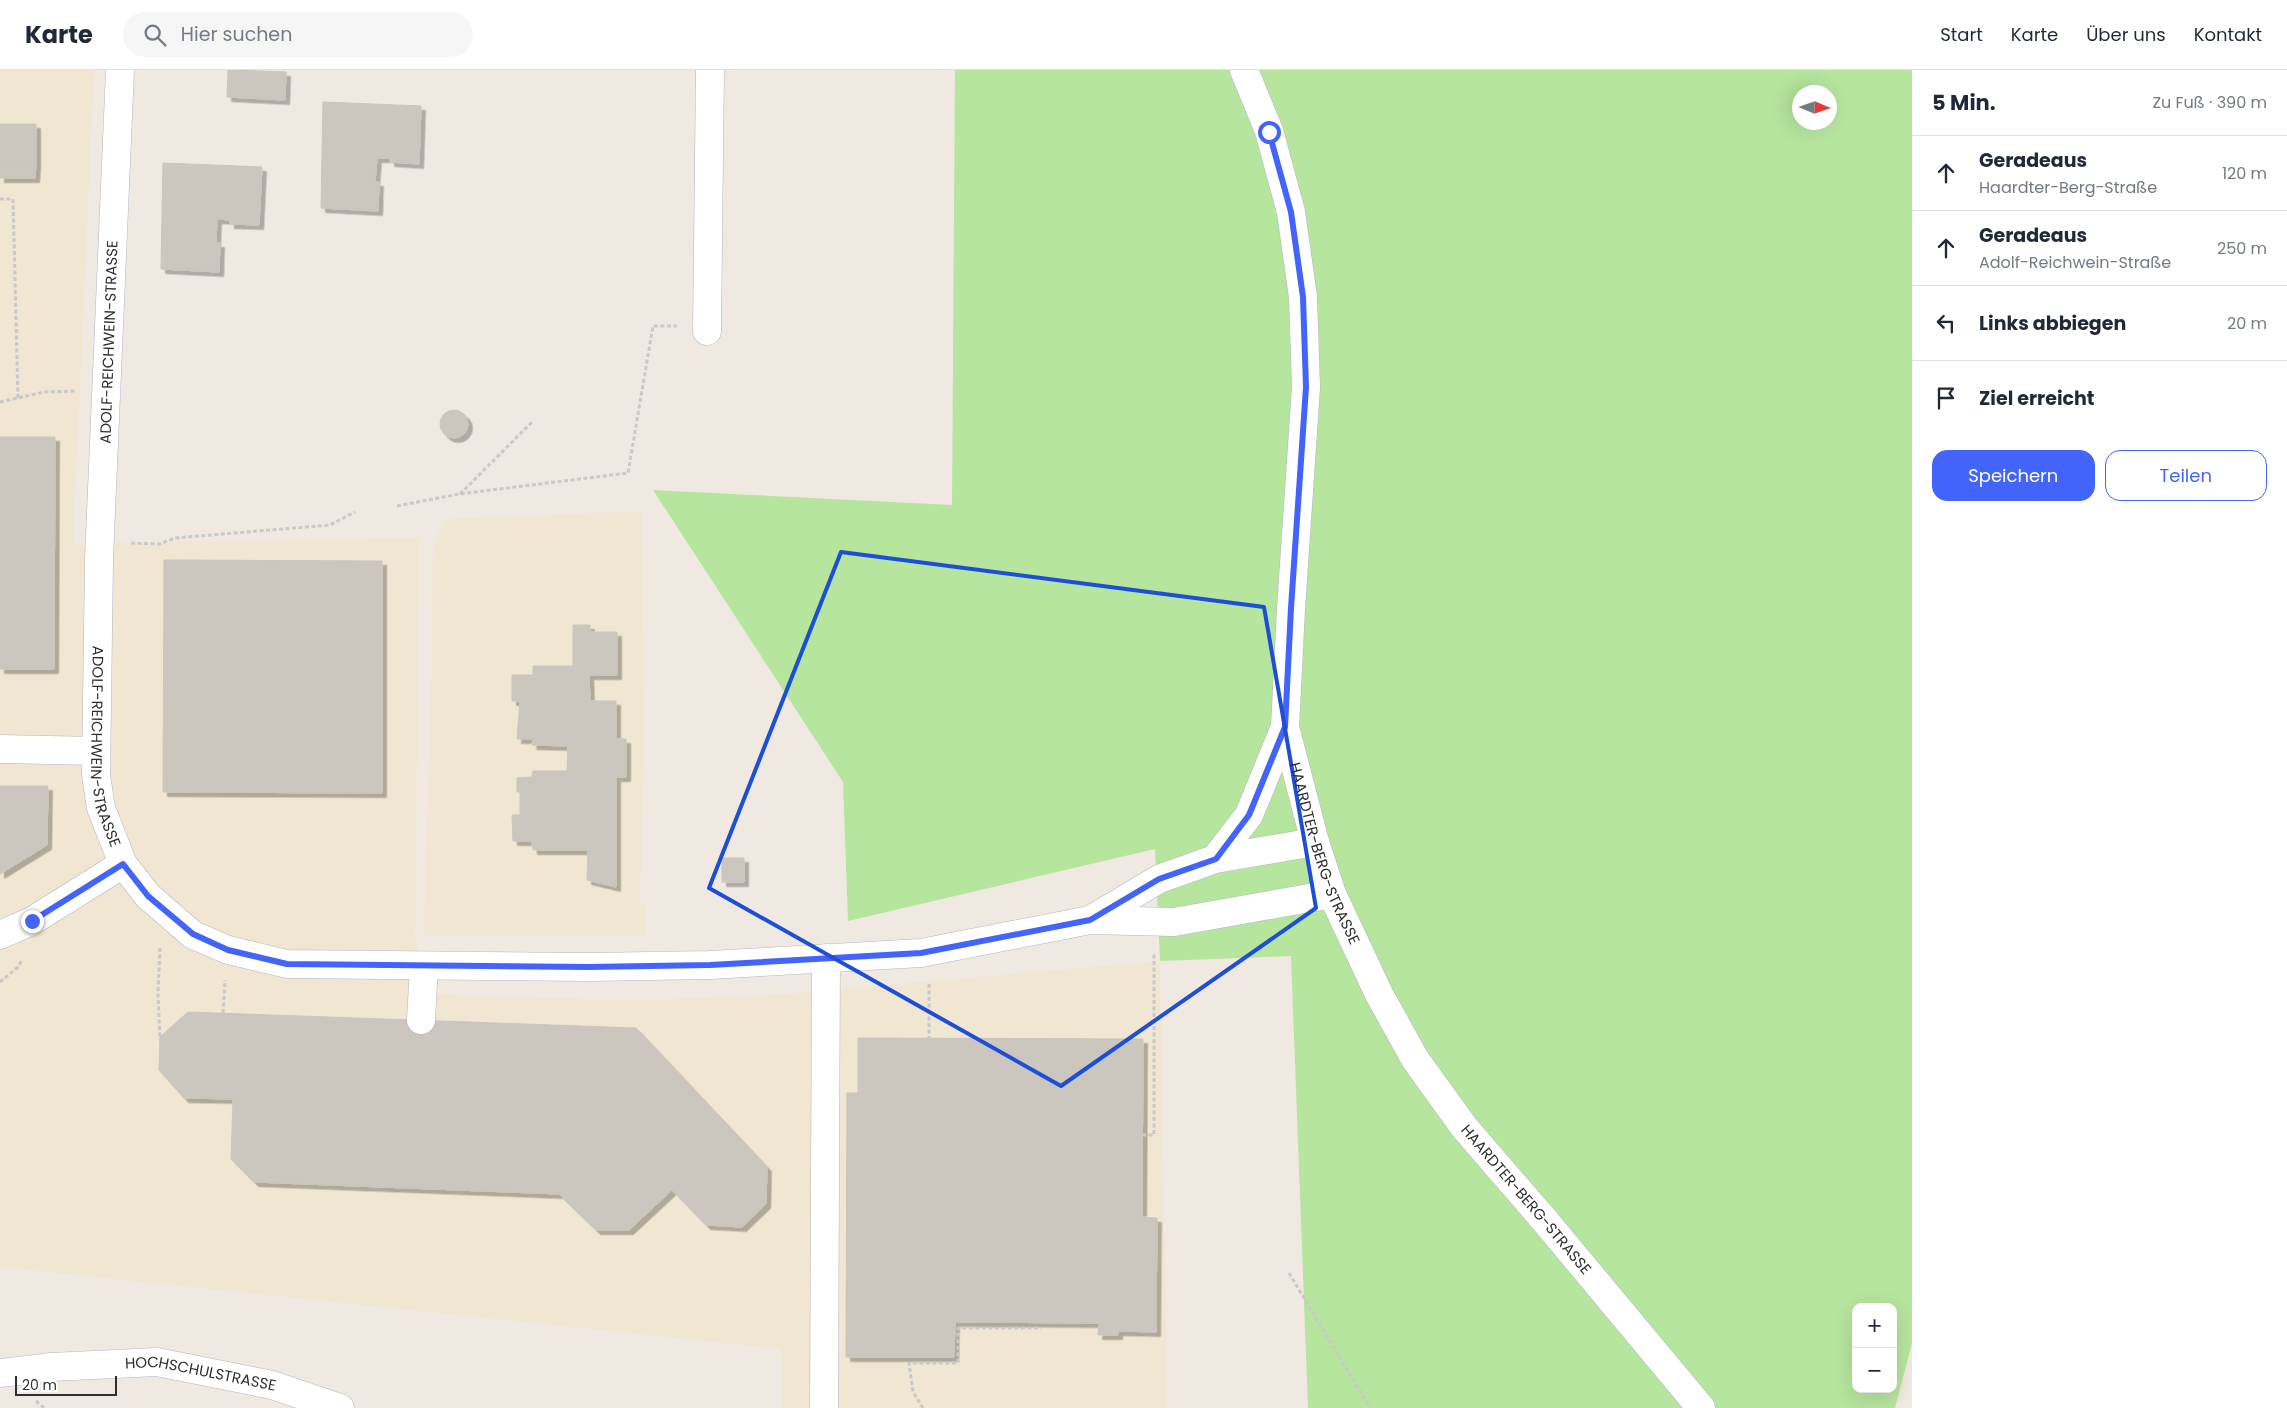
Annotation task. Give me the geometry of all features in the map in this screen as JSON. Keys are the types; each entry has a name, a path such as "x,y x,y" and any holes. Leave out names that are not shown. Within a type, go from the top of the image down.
{"street":[{"name":"ADOLF-REICHWEIN-STRASSE","path":"120,70 108,393 99,559 96,775 101,808 123,864 148,896 193,934 228,950 287,964 424,966 710,965 921,953 1090,920 1174,922 1332,894"},
{"path":"707,331 710,70"},
{"name":"HAARDTER-BERG-STRASSE","path":"1244,70 1269,132 1291,212 1303,297 1306,387 1285,727 1315,842 1332,894 1379,994 1420,1067 1464,1127 1552,1229 1701,1408"},
{"path":"1216,859 1249,815 1285,727"},
{"path":"0,749 96,751"},
{"name":"ADOLF-REICHWEIN-STRASSE","path":"1090,920 1159,879 1216,859 1315,842"},
{"path":"0,935 32,921 123,864"},
{"path":"824,1408 836,1128 826,958"},
{"path":"421,1020 424,966"},
{"name":"HOCHSCHULSTRASSE","path":"0,1373 51,1367 157,1362 272,1385 340,1408"}],"path":[{"path":"0,199 13,199 18,398"},
{"path":"396,506 459,494 628,473 653,326"},
{"path":"0,402 66,391 108,393"},
{"path":"459,494 534,421"},
{"path":"137,544 159,544 175,538 330,525 355,512"},
{"path":"160,1040 158,994 160,946 172,917"},
{"path":"921,953 929,971 929,1038"},
{"path":"1142,1135 1154,1135 1154,956"},
{"path":"1289,1273 1370,1408"},
{"path":"923,1408 914,1392 909,1363 958,1363 958,1328 1041,1328"}],"highlighted area":[{"path":"841,552 1264,607 1316,908 1061,1086 709,888"}],"shaded area":[{"path":"0,70 94,70 73,544 419,538 415,940 432,994 636,1001 786,994 1160,961 1167,1408 782,1408 781,1349 0,1267"},
{"path":"642,511 644,744 640,903 645,904 645,935 424,936 433,545 445,519"}],"green space":[{"path":"955,70 1912,70 1912,1343 1895,1408 1308,1408 1291,956 1160,961 1155,849 848,921 843,782 653,490 952,505"}],"building":[{"path":"228,70 286,72 285,100 227,97"},
{"path":"323,102 421,106 419,164 390,162 390,158 377,158 375,182 379,182 378,211 321,208"},
{"path":"0,124 36,124 36,164 0,164"},
{"path":"163,163 262,167 259,225 230,224 230,220 217,219 216,243 220,243 219,272 161,269"},
{"path":"0,164 36,164 35,178 0,178"},
{"path":"454,410 464,414 468,424 464,434 454,438 444,434 440,424 444,414"},
{"path":"0,437 55,437 54,669 0,669"},
{"path":"164,560 382,561 382,793 163,792"},
{"path":"573,625 590,625 590,632 617,632 617,675 589,675 590,701 616,701 616,739 626,739 626,777 616,777 616,887 587,880 588,850 533,850 532,841 513,841 512,815 520,815 520,792 517,792 517,778 532,777 533,771 567,771 568,746 532,745 533,739 517,739 520,701 512,701 512,675 533,675 533,666 573,666"},
{"path":"0,786 48,786 47,845 0,874"},
{"path":"722,858 744,858 744,882 722,882"},
{"path":"188,1012 636,1028 767,1167 766,1204 742,1227 706,1225 672,1190 629,1230 596,1230 559,1194 254,1182 231,1159 233,1099 184,1098 159,1070 160,1037"},
{"path":"858,1038 1143,1039 1142,1217 1157,1218 1156,1332 1118,1331 1118,1335 1098,1335 1099,1323 955,1322 954,1357 846,1357 847,1093 858,1093"}],"route":[{"path":"32,921 42,912 123,864 148,896 193,934 228,950 287,964 588,967 710,965 921,953 1090,920 1159,879 1216,859 1249,815 1285,727 1306,387 1303,297 1291,212 1269,132"}]}
